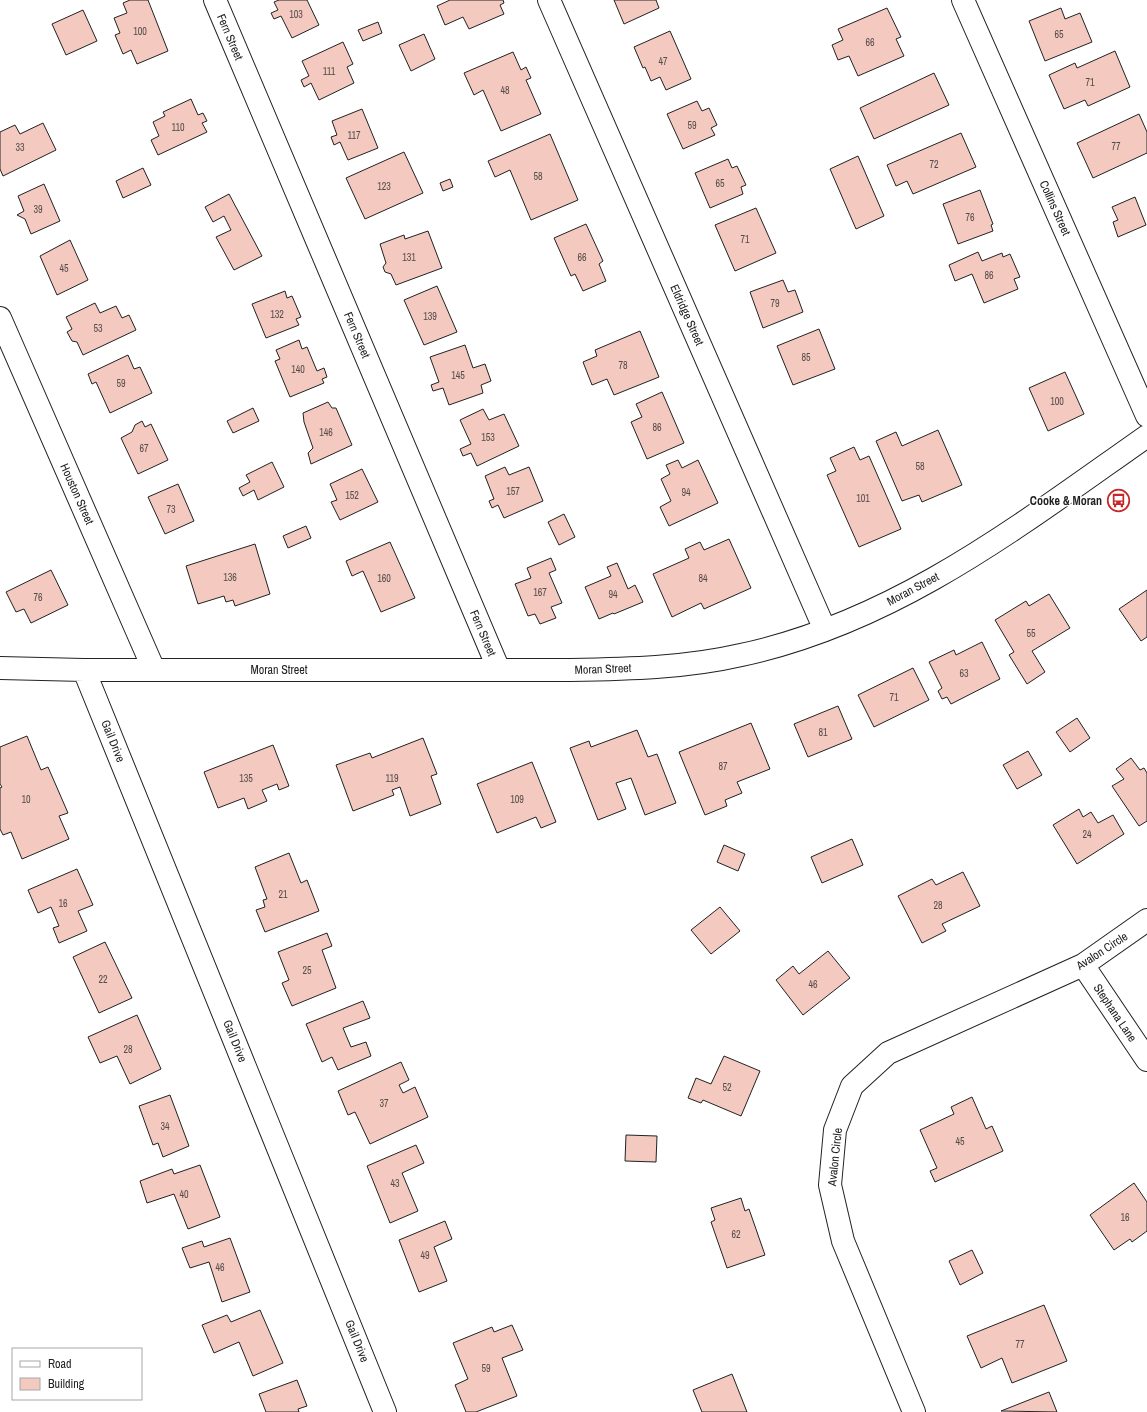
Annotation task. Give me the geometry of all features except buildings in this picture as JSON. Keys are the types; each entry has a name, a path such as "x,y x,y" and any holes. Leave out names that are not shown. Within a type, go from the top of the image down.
{"street":[{"name":"Fern Street","path":"215,0 499,670"},
{"name":"Eldridge Street","path":"549,0 825,630"},
{"name":"Collins Street","path":"963,0 1147,416"},
{"name":"Houston Street","path":"0,318 154,670"},
{"name":"Moran Street","path":"0,668 84,670 570,670 635,669 678,666 719,660 757,652 825,630 856,618 902,596 973,556 1147,436"},
{"name":"Gail Drive","path":"84,670 386,1412"},
{"name":"Avalon Circle","path":"914,1412 843,1241 830,1185 835,1130 852,1086 888,1052 1083,965 1147,920"},
{"name":"Stephana Lane","path":"1083,965 1147,1060"}],"place":[{"name":"Cooke & Moran","path":"1118,501"}]}
